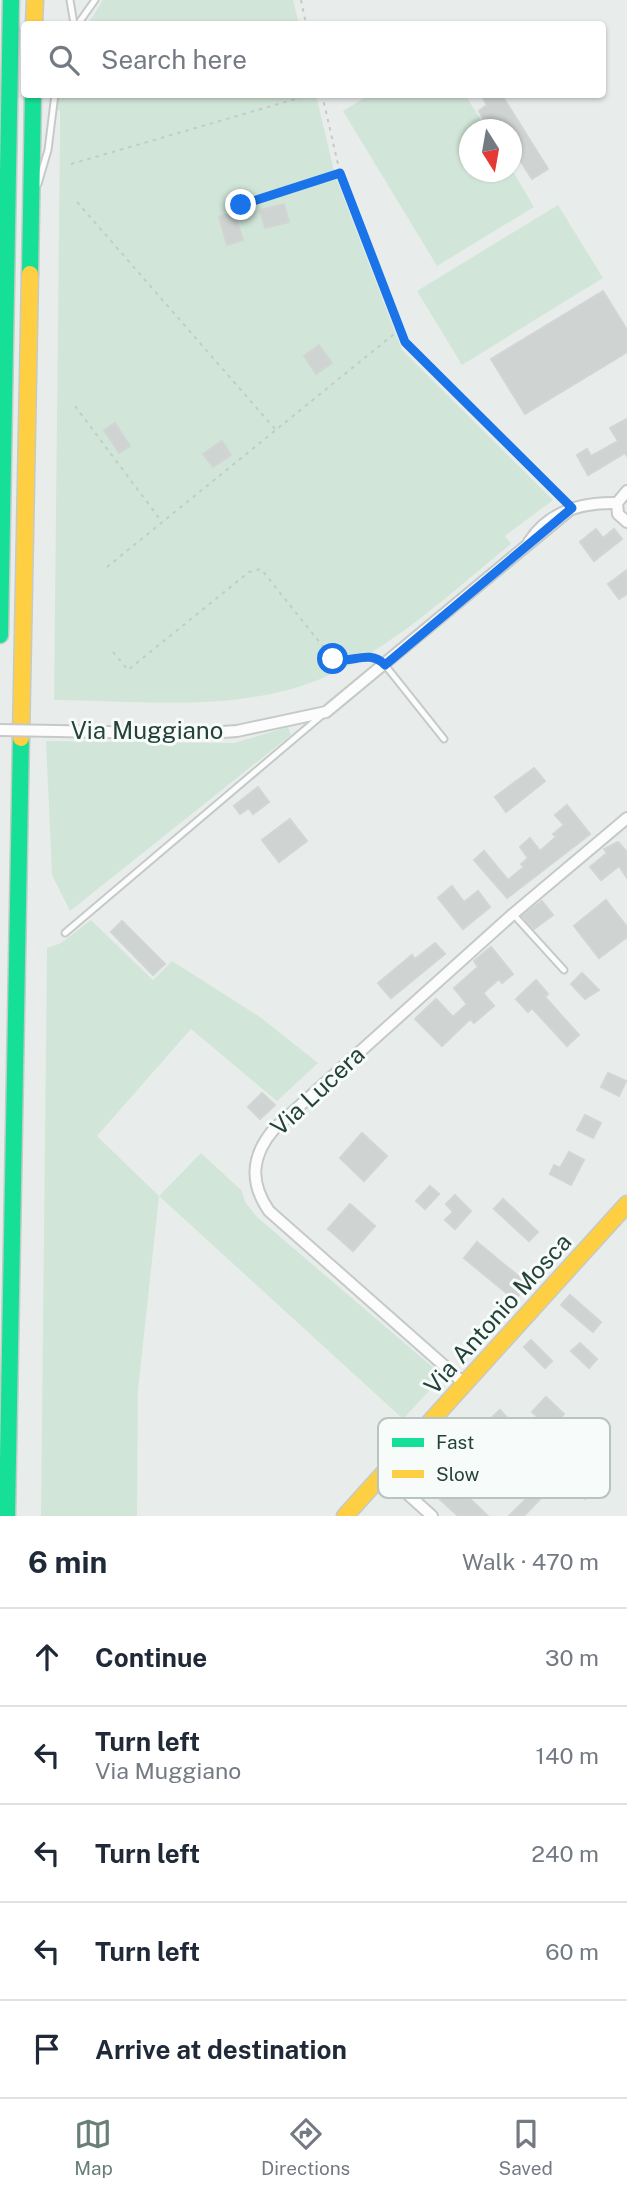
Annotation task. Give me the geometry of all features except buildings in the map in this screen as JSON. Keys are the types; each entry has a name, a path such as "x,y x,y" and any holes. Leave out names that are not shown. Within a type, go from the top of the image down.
{"main road":[{"path":"0,635 2,341 11,0"},
{"path":"34,21 35,0"},
{"path":"7,1516 33,98"},
{"name":"Via Antonio Mosca","path":"435,1418 627,1204"},
{"name":"Via Antonio Mosca","path":"345,1516 378,1478"}],"street":[{"path":"627,491 617,503 618,514 627,522"},
{"name":"Via Muggiano","path":"0,730 205,733 237,731 327,712 526,546 535,531 555,515 593,502 617,503"},
{"name":"Via Lucera","path":"466,1385 269,1211 256,1189 254,1164 263,1142 274,1129 513,914 627,818"},
{"path":"412,1498 432,1516"}],"lane":[{"path":"70,0 75,21"},
{"path":"78,21 94,0"},
{"path":"32,200 42,175 54,98"},
{"path":"385,665 444,739"},
{"path":"65,933 327,712"},
{"path":"513,914 564,970"}],"path":[{"path":"301,0 305,21"},
{"path":"71,164 299,98"},
{"path":"323,98 340,173 400,330 409,346 572,508"},
{"path":"241,205 340,173"},
{"path":"77,202 275,430"},
{"path":"107,567 400,330"},
{"path":"75,406 162,522"},
{"path":"113,652 128,670 257,568 261,569 333,659 342,661 363,656 381,661 385,665"}],"green space":[{"path":"103,0 293,0 298,21 90,21"},
{"path":"59,98 317,98 335,175 402,350 553,500 505,536 511,544 426,614 382,646 334,673 267,695 232,700 160,703 54,700 60,134 60,110 56,110"},
{"path":"364,98 467,98 481,119 459,119 459,182 519,182 534,207 437,266 343,111"},
{"path":"558,205 603,278 462,365 417,291"},
{"path":"288,727 291,735 70,911 52,875 46,741 234,743"},
{"path":"91,920 153,980 172,961 260,1017 318,1063 277,1101 191,1029 97,1136 159,1196 138,1390 137,1516 41,1516 47,948 61,943"},
{"path":"201,1153 242,1191 245,1202 257,1217 443,1376 402,1418 159,1196"}],"traffic: fast":[{"path":"0,635 11,0"},
{"path":"30,274 33,98"},
{"path":"7,1516 21,738"}],"traffic: slow":[{"path":"34,21 35,0"},
{"path":"21,738 30,274"},
{"path":"434,1418 627,1204"},
{"path":"345,1516 378,1479"}],"route":[{"path":"241,205 340,173 405,342 572,508 560,521 526,546 385,665 381,661 363,656 337,662 333,659"}]}
